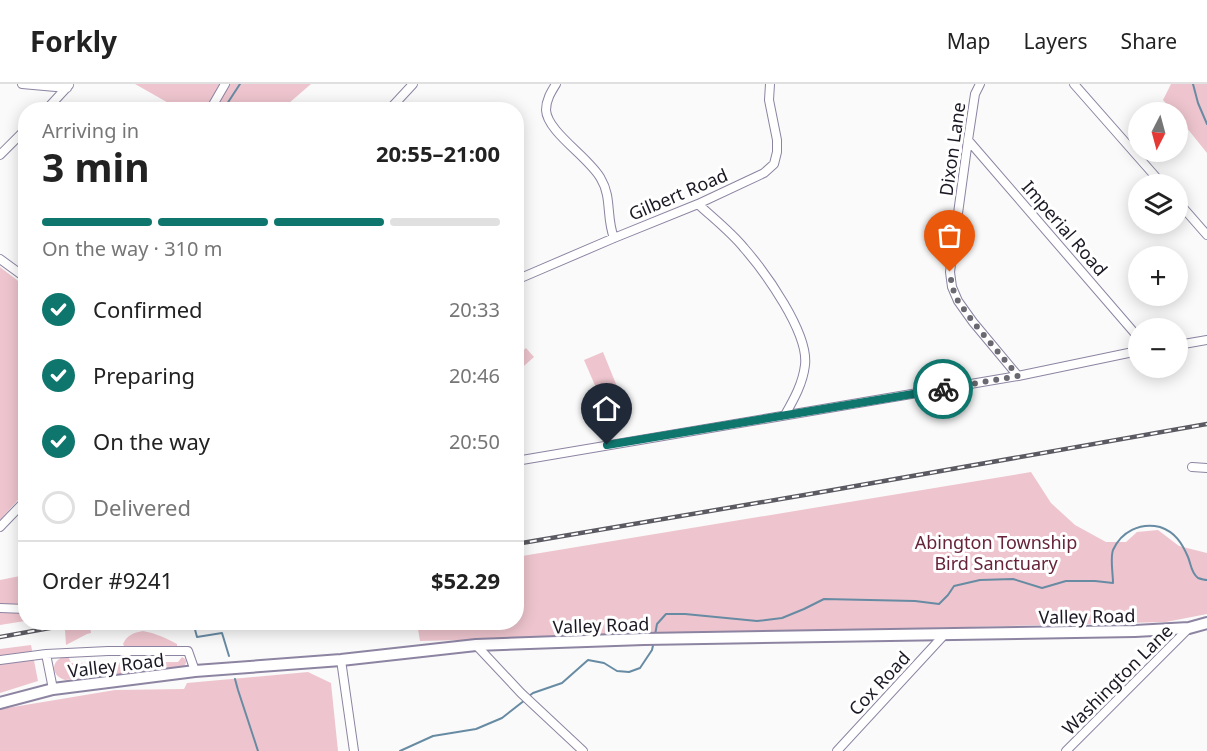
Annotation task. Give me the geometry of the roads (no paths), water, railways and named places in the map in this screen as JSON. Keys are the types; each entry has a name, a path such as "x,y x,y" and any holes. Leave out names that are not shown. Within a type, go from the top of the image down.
{"main road":[{"name":"Valley Road","path":"0,703 53,689 195,671 341,660 476,645 645,639 1135,632 1189,628 1207,623"}],"street":[{"path":"22,84 68,86"},
{"path":"215,102 225,84"},
{"path":"396,102 413,84"},
{"path":"556,84 547,102 547,116 550,123 588,161 602,180 608,198 609,223 614,238"},
{"name":"Gilbert Road","path":"524,276 698,204 764,173 774,164 777,152 777,140 769,100 770,84"},
{"name":"Dixon Lane","path":"980,84 975,94 950,272 952,287 965,312 1018,376"},
{"path":"1074,84 1153,174"},
{"path":"53,102 68,86"},
{"path":"0,155 18,137"},
{"name":"Imperial Road","path":"968,140 1128,325"},
{"path":"698,204 744,248 777,292 790,314 801,341 806,362 802,382 785,415"},
{"path":"1188,213 1207,235"},
{"path":"0,259 18,272"},
{"path":"1188,343 1207,340"},
{"path":"524,460 1018,376 1128,353"},
{"path":"1192,467 1207,468"},
{"path":"0,527 18,508"},
{"path":"0,608 18,609"},
{"name":"Washington Lane","path":"1066,751 1189,628"},
{"name":"Cox Road","path":"837,751 944,635"},
{"path":"476,645 521,693 584,751"},
{"path":"0,660 46,654 108,651 188,651 195,671"},
{"path":"46,654 53,689"},
{"path":"341,660 354,751"}],"waterway":[{"path":"228,102 240,84"},
{"path":"1193,84 1207,124"},
{"path":"655,635 657,624 666,614 757,621 782,618 824,599 915,601 939,604 954,586 980,580 1013,579 1042,588 1066,581 1113,583 1112,558 1116,544 1126,533 1145,526 1160,527 1174,535 1186,552 1194,574 1198,578 1207,580"},
{"path":"195,630 197,637 222,633 229,656"},
{"path":"529,696 562,683 588,660 604,663 617,671 629,672 640,668 652,650 654,641"},
{"path":"235,679 258,751"},
{"path":"400,751 433,736 476,729 502,718 525,700"}],"railway":[{"path":"524,543 1207,424"},
{"path":"0,637 39,630"}],"park label":[{"name":"Abington Township Bird Sanctuary","path":"996,552"}]}
